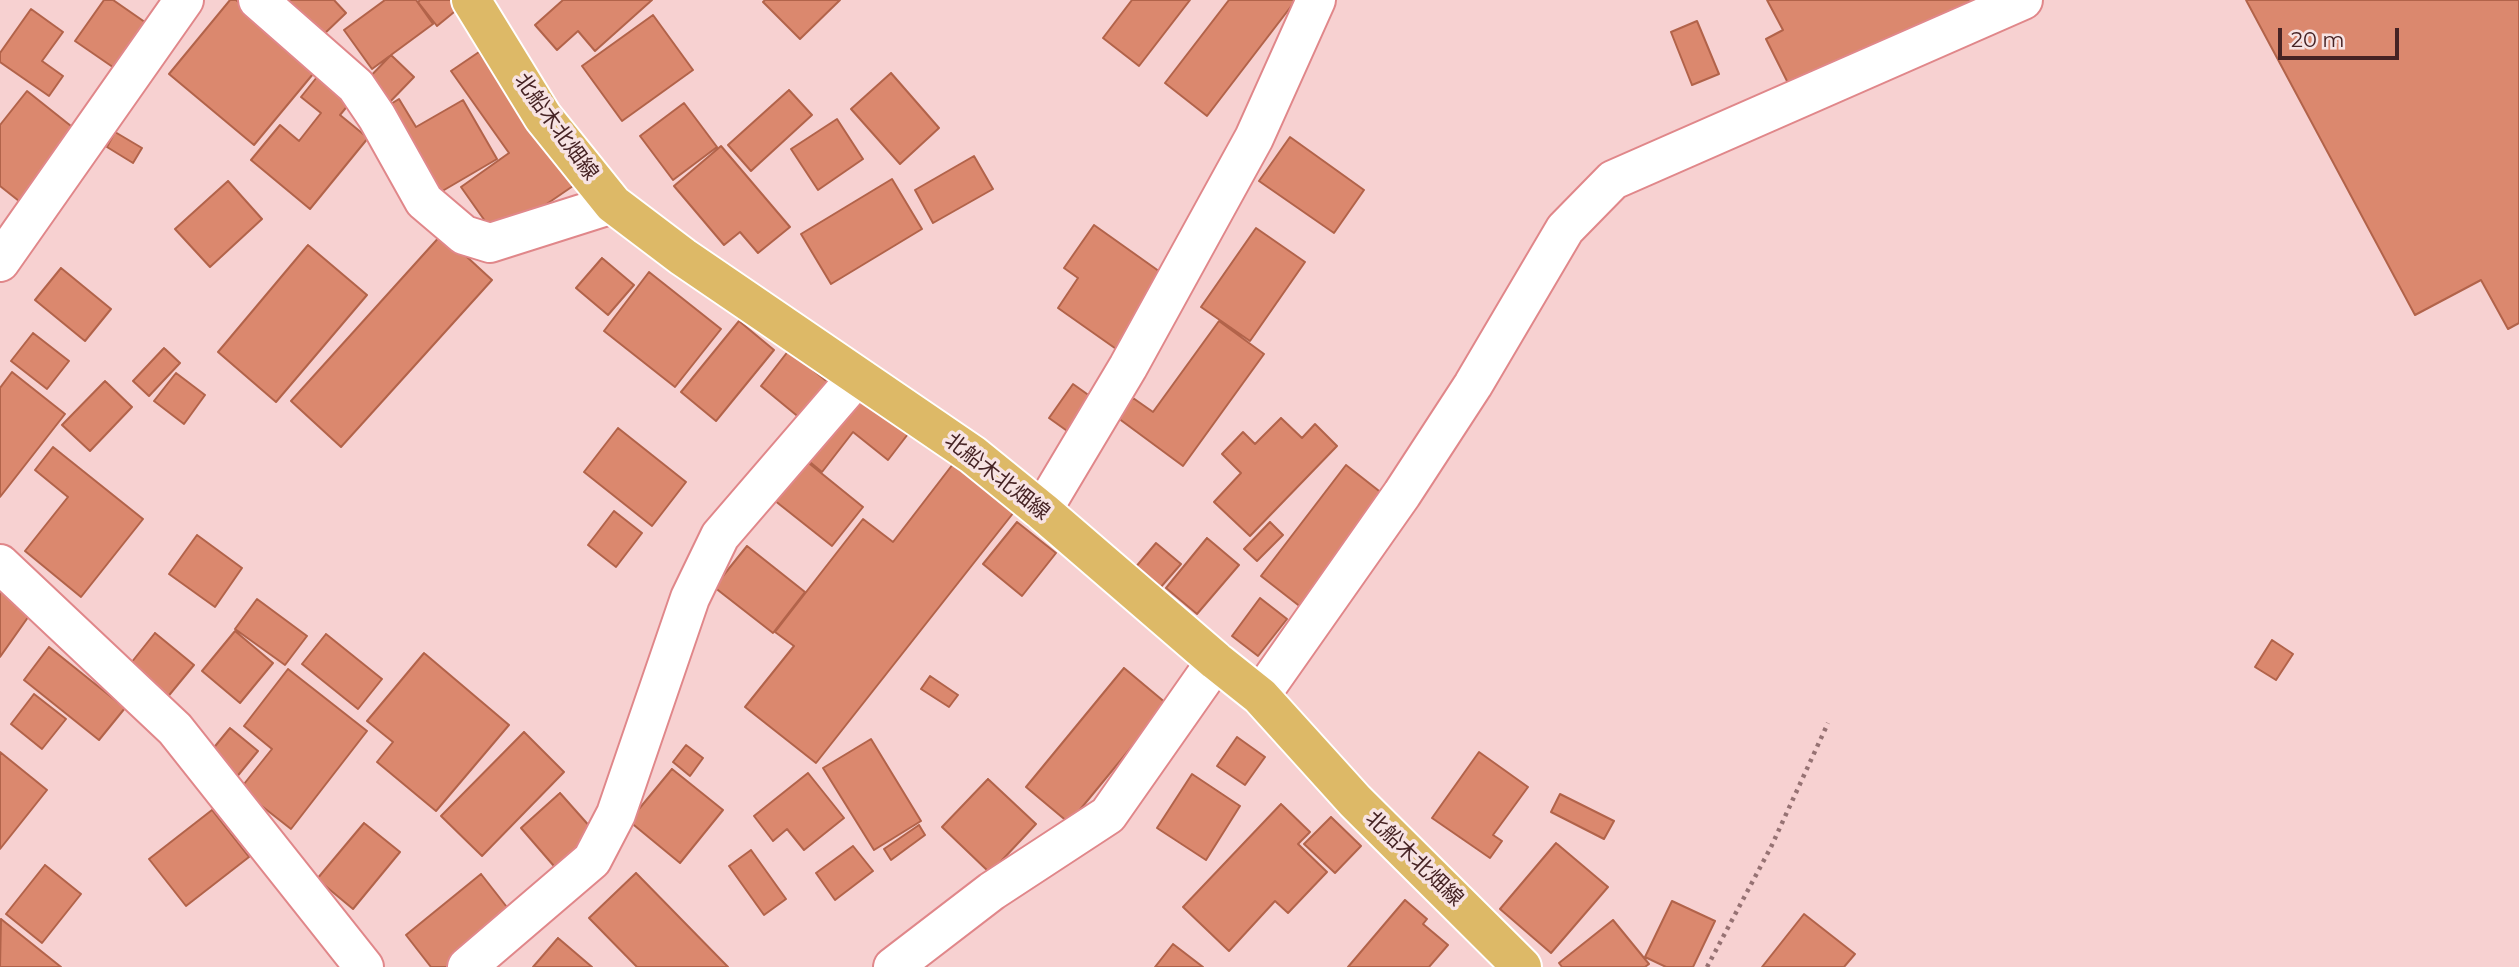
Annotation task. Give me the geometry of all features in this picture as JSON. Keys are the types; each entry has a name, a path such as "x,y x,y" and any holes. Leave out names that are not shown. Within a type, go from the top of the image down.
{"main road":[{"name":"北船木北畑線","path":"471,0 543,117 613,204 683,257 973,455 1042,511 1216,661 1261,696 1355,801 1522,967"}],"street":[{"path":"0,261 184,0"},
{"path":"258,0 356,86 377,117 424,201 464,235 491,243 613,204"},
{"path":"1042,511 1128,367 1254,138 1316,0"},
{"path":"1261,696 1452,418 1565,229 1613,180 2023,0"},
{"path":"467,967 592,860 616,814 690,598 720,536 857,377"},
{"path":"0,564 175,729 364,967"},
{"path":"893,967 992,891 1108,816 1216,661"}],"path":[{"path":"1707,967 1771,847 1828,723"}],"building":[{"path":"104,0 113,0 152,27 120,72 75,41"},
{"path":"230,0 236,0 318,68 254,145 169,74"},
{"path":"287,0 334,0 346,13 322,36"},
{"path":"385,0 416,0 433,24 372,69 344,30"},
{"path":"453,0 459,8 437,26 418,2"},
{"path":"563,0 652,0 595,51 578,31 557,50 535,25"},
{"path":"840,0 800,39 763,2"},
{"path":"1132,0 1190,0 1139,66 1103,38"},
{"path":"1229,0 1296,0 1207,116 1165,83"},
{"path":"1767,0 1974,0 1793,93 1766,39 1783,30"},
{"path":"2246,0 2519,0 2519,323 2508,329 2481,280 2415,315"},
{"path":"31,9 63,32 42,61 63,76 49,96 0,62 0,53"},
{"path":"653,15 693,70 622,121 582,66"},
{"path":"1697,21 1719,74 1692,85 1671,32"},
{"path":"479,52 573,186 497,238 461,187 509,153 451,71"},
{"path":"391,55 414,77 386,106 363,84"},
{"path":"325,67 358,93 340,115 368,138 310,209 251,160 280,125 299,141 321,113 301,97"},
{"path":"891,73 939,128 900,164 851,109"},
{"path":"789,90 812,115 751,171 728,145"},
{"path":"27,91 81,134 24,205 0,186 0,125"},
{"path":"399,99 416,127 463,100 497,159 427,200 376,113"},
{"path":"684,103 717,147 673,180 640,136"},
{"path":"837,119 863,159 818,190 791,149"},
{"path":"115,132 142,148 133,163 107,147"},
{"path":"1290,137 1364,190 1334,233 1259,181"},
{"path":"721,146 790,227 758,253 740,232 724,245 674,186"},
{"path":"974,156 993,189 933,223 915,190"},
{"path":"892,179 922,229 831,284 801,234"},
{"path":"228,181 262,219 210,267 175,229"},
{"path":"1094,225 1170,279 1119,351 1058,308 1078,278 1064,268"},
{"path":"1256,228 1305,262 1250,341 1201,307"},
{"path":"442,234 492,280 341,447 291,401"},
{"path":"308,245 367,295 276,402 218,352"},
{"path":"602,258 634,285 608,315 576,288"},
{"path":"61,268 111,309 85,341 35,300"},
{"path":"649,272 721,329 675,387 604,331"},
{"path":"739,321 774,350 716,421 681,392"},
{"path":"1219,321 1264,354 1183,466 1118,418 1133,398 1153,412"},
{"path":"33,333 69,361 47,389 11,361"},
{"path":"164,348 180,363 149,396 133,381"},
{"path":"789,350 830,384 801,419 761,386"},
{"path":"12,372 65,414 0,497 0,388"},
{"path":"176,373 205,395 184,424 154,401"},
{"path":"105,381 132,407 90,451 62,425"},
{"path":"1073,384 1101,404 1077,438 1049,418"},
{"path":"856,392 908,434 888,460 853,432 822,472 805,458"},
{"path":"1281,418 1302,438 1315,424 1337,446 1250,536 1214,502 1241,473 1222,454 1243,432 1255,444"},
{"path":"618,428 686,482 652,526 584,472"},
{"path":"53,447 143,519 81,597 25,551 68,497 35,470"},
{"path":"805,460 863,507 832,546 774,500"},
{"path":"953,464 1014,512 816,763 745,707 794,646 775,632 863,519 893,542"},
{"path":"1346,465 1388,498 1302,608 1261,576"},
{"path":"614,511 642,533 616,567 588,545"},
{"path":"1017,522 1056,553 1022,596 983,564"},
{"path":"1270,522 1283,535 1257,561 1244,549"},
{"path":"197,535 242,568 215,607 169,574"},
{"path":"1207,538 1239,565 1197,614 1166,588"},
{"path":"1156,543 1181,564 1153,596 1129,575"},
{"path":"747,546 805,592 773,633 714,587"},
{"path":"0,591 31,613 0,657"},
{"path":"1260,598 1287,619 1258,656 1232,636"},
{"path":"257,599 307,636 285,665 235,629"},
{"path":"235,631 273,663 240,703 202,671"},
{"path":"155,633 194,665 161,705 123,673"},
{"path":"326,634 382,679 358,709 302,664"},
{"path":"2272,640 2293,654 2276,680 2255,667"},
{"path":"49,647 125,708 99,740 24,680"},
{"path":"424,653 509,725 436,811 377,762 393,742 367,721"},
{"path":"1124,668 1167,704 1069,823 1026,787"},
{"path":"288,669 367,731 291,829 240,789 272,749 244,726"},
{"path":"930,676 958,695 949,707 921,689"},
{"path":"34,694 66,719 42,749 11,724"},
{"path":"230,728 258,751 235,779 207,756"},
{"path":"524,732 564,772 482,856 441,816"},
{"path":"1237,737 1265,757 1245,785 1217,766"},
{"path":"871,739 921,821 874,850 823,768"},
{"path":"686,745 703,758 690,776 673,762"},
{"path":"0,752 47,790 0,849"},
{"path":"1479,752 1528,787 1493,835 1502,841 1490,858 1432,818"},
{"path":"672,769 723,810 680,863 629,821"},
{"path":"808,773 844,818 804,850 787,829 773,841 754,816"},
{"path":"1192,774 1240,806 1206,860 1157,828"},
{"path":"988,779 1036,824 990,873 942,827"},
{"path":"560,793 600,838 560,873 521,828"},
{"path":"1560,794 1614,821 1604,839 1551,812"},
{"path":"1281,804 1310,832 1298,844 1327,872 1288,913 1275,901 1229,951 1183,907"},
{"path":"212,810 249,857 186,906 149,859"},
{"path":"1331,817 1361,846 1335,873 1304,844"},
{"path":"364,823 400,852 353,909 317,879"},
{"path":"919,825 925,835 891,860 884,849"},
{"path":"1556,843 1608,887 1551,953 1500,909"},
{"path":"853,846 873,871 835,900 816,873"},
{"path":"751,850 786,899 764,915 729,866"},
{"path":"45,865 81,894 42,943 6,914"},
{"path":"636,873 728,967 637,967 589,918"},
{"path":"481,874 517,920 459,967 431,967 406,935"},
{"path":"1405,900 1427,919 1423,924 1448,945 1429,967 1348,967"},
{"path":"1672,901 1715,921 1693,967 1666,967 1645,957"},
{"path":"1804,914 1855,954 1844,967 1762,967"},
{"path":"1,919 61,967 0,967"},
{"path":"1613,920 1649,964 1645,967 1562,967 1559,963"},
{"path":"558,938 592,967 533,967"},
{"path":"1173,944 1203,967 1155,967"}]}
